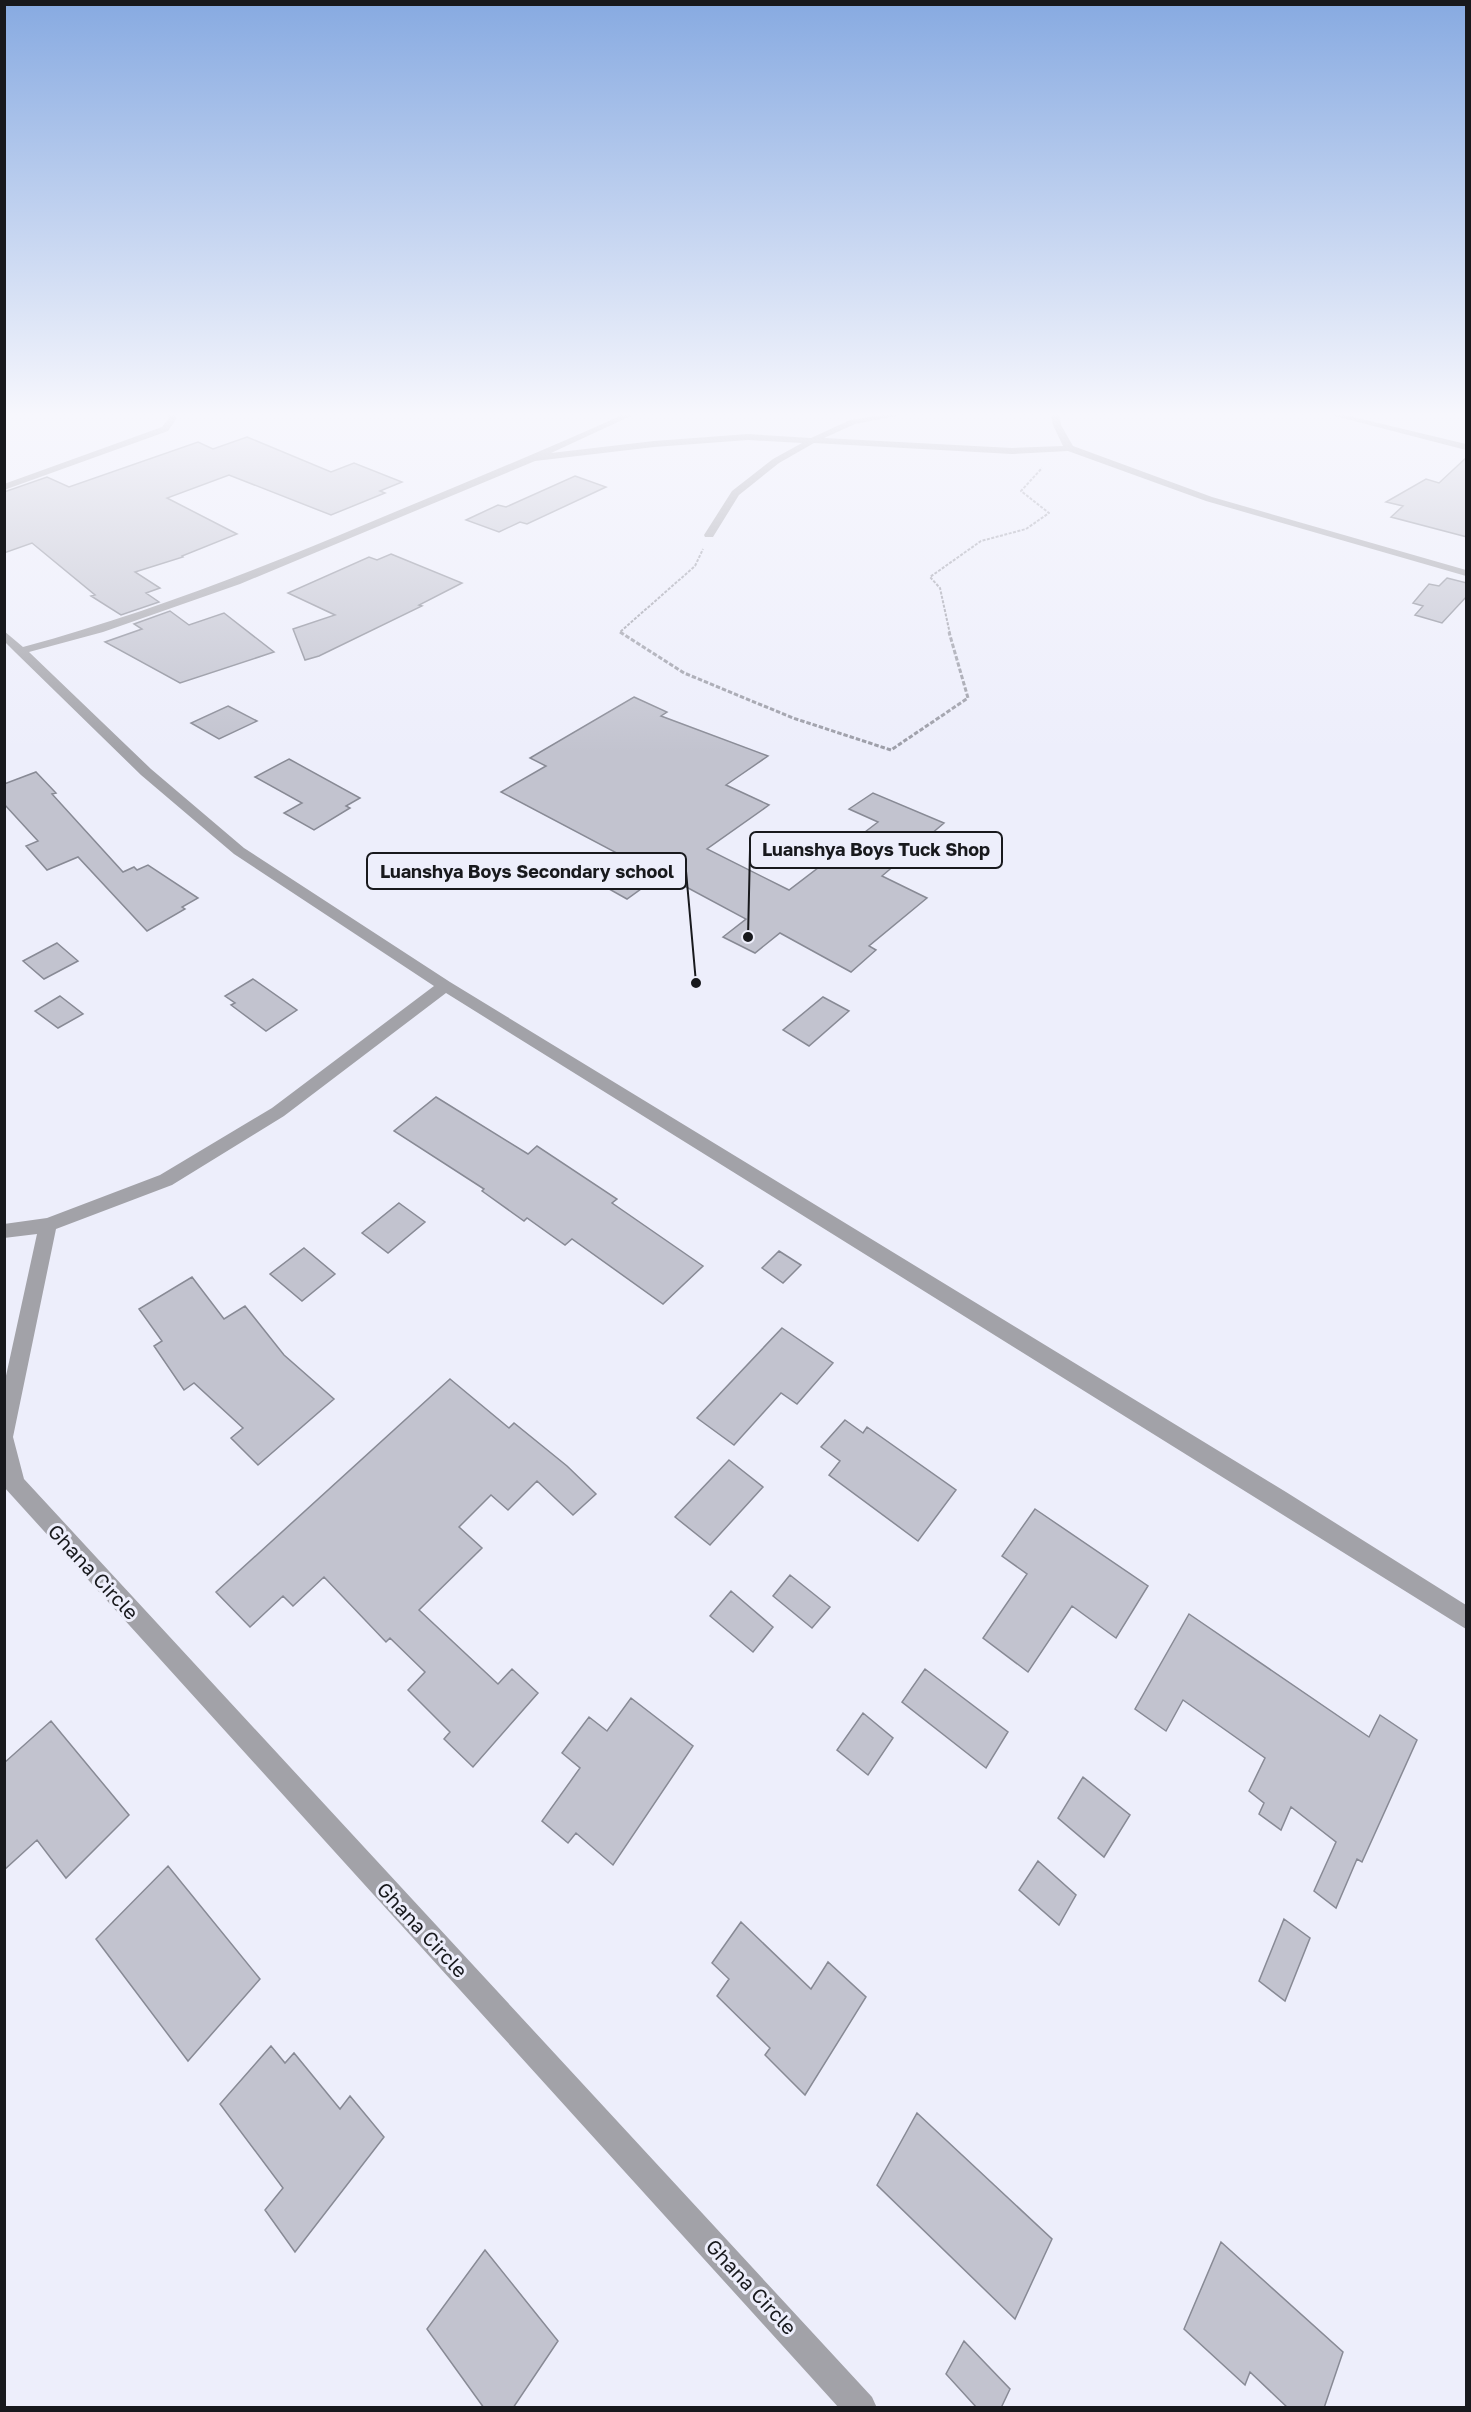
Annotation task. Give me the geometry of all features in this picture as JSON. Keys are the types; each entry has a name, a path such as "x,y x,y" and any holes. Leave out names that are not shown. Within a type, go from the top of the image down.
{"street":[{"path":"20,651 99,630 203,594 364,528"},
{"path":"709,535 714,528"},
{"path":"1306,528 1467,573"},
{"path":"4,634 146,772 239,851 445,986 1278,1499 1467,1618"},
{"path":"4,1231 48,1225 166,1180 278,1113 445,986"},
{"path":"4,1435 48,1225"},
{"name":"Ghana Circle","path":"4,1440 14,1484 21,1493 861,2408"}],"path":[{"path":"709,535 695,566 620,632 684,673 793,718 891,750 968,698 945,618 940,588 930,578 981,541 1029,528"}],"building":[{"path":"4,528 224,528 237,534 183,557 135,572 160,588 146,593 159,602 121,615 91,596 95,595 32,543 4,553"},
{"path":"487,528 508,528 499,532"},
{"path":"1431,528 1467,528 1467,537"},
{"path":"391,554 462,583 419,605 422,606 319,656 305,660 293,629 335,615 288,593 369,557 377,560"},
{"path":"1447,578 1467,583 1467,596 1442,623 1415,615 1423,606 1413,603 1429,584 1439,586"},
{"path":"170,611 189,625 224,613 274,652 180,683 105,642 142,629 134,624"},
{"path":"634,697 667,712 661,716 768,756 726,785 769,805 707,849 789,890 878,822 849,809 873,793 944,823 882,876 927,898 869,946 876,950 851,972 780,933 755,953 723,937 746,919 662,874 627,899 600,884 632,861 501,792 546,766 530,758"},
{"path":"228,706 257,721 219,739 191,723"},
{"path":"289,759 360,798 346,806 350,808 314,830 284,813 302,803 255,777"},
{"path":"36,772 56,793 52,794 123,872 134,867 137,870 148,865 198,898 182,907 185,909 147,931 78,857 47,870 26,846 38,841 4,804 4,784"},
{"path":"57,943 78,961 44,979 23,961"},
{"path":"253,979 297,1010 266,1031 231,1005 235,1003 225,996"},
{"path":"60,996 83,1014 58,1028 35,1011"},
{"path":"823,997 849,1011 809,1046 783,1030"},
{"path":"436,1097 528,1154 537,1146 617,1199 612,1203 703,1266 663,1304 572,1239 565,1245 527,1218 524,1221 482,1191 484,1189 394,1131"},
{"path":"399,1203 425,1222 388,1253 362,1233"},
{"path":"304,1248 335,1274 302,1301 270,1274"},
{"path":"779,1251 801,1265 783,1283 762,1268"},
{"path":"192,1277 224,1319 245,1306 284,1355 334,1399 258,1465 231,1438 243,1428 194,1383 184,1390 154,1346 162,1341 139,1309"},
{"path":"782,1328 833,1363 797,1404 781,1393 734,1445 697,1418"},
{"path":"450,1379 509,1428 514,1423 567,1466 596,1494 573,1515 537,1481 508,1510 491,1495 459,1527 482,1548 419,1610 498,1684 512,1669 538,1693 473,1767 444,1739 450,1732 408,1690 425,1672 390,1638 386,1642 324,1577 293,1606 283,1596 250,1627 216,1592"},
{"path":"845,1420 863,1433 867,1427 956,1490 918,1541 829,1475 840,1461 821,1447"},
{"path":"729,1460 763,1487 710,1545 675,1517"},
{"path":"1035,1509 1148,1586 1116,1638 1072,1606 1028,1672 983,1638 1027,1574 1002,1556"},
{"path":"790,1575 830,1607 812,1628 773,1596"},
{"path":"731,1591 773,1627 753,1652 710,1616"},
{"path":"1189,1614 1369,1737 1380,1715 1417,1740 1362,1862 1357,1859 1336,1908 1314,1891 1336,1842 1291,1807 1281,1830 1259,1814 1264,1803 1249,1791 1265,1758 1183,1700 1166,1731 1135,1709"},
{"path":"925,1669 1008,1732 986,1768 902,1702"},
{"path":"631,1698 693,1746 613,1865 576,1833 568,1843 542,1821 580,1768 562,1753 589,1717 607,1731"},
{"path":"863,1713 893,1738 868,1775 837,1750"},
{"path":"51,1721 129,1815 66,1878 37,1840 4,1870 4,1763"},
{"path":"1083,1777 1130,1815 1104,1857 1058,1818"},
{"path":"1038,1861 1076,1895 1059,1925 1019,1890"},
{"path":"168,1866 260,1979 188,2061 96,1939"},
{"path":"1284,1919 1310,1938 1285,2001 1259,1981"},
{"path":"741,1922 811,1989 828,1962 866,1997 805,2095 765,2055 770,2048 717,1996 729,1979 712,1963"},
{"path":"271,2046 285,2063 294,2053 340,2109 350,2096 384,2137 295,2252 265,2210 283,2188 220,2104"},
{"path":"917,2113 1052,2239 1015,2319 877,2185"},
{"path":"1221,2242 1343,2352 1324,2408 1288,2408 1250,2372 1245,2385 1184,2329"},
{"path":"485,2250 558,2341 513,2408 484,2408 427,2329"},
{"path":"964,2341 1010,2389 1001,2408 977,2408 946,2374"}],"place":[{"name":"Luanshya Boys Tuck Shop","path":"748,937"},
{"name":"Luanshya Boys Secondary school","path":"696,983"}]}
